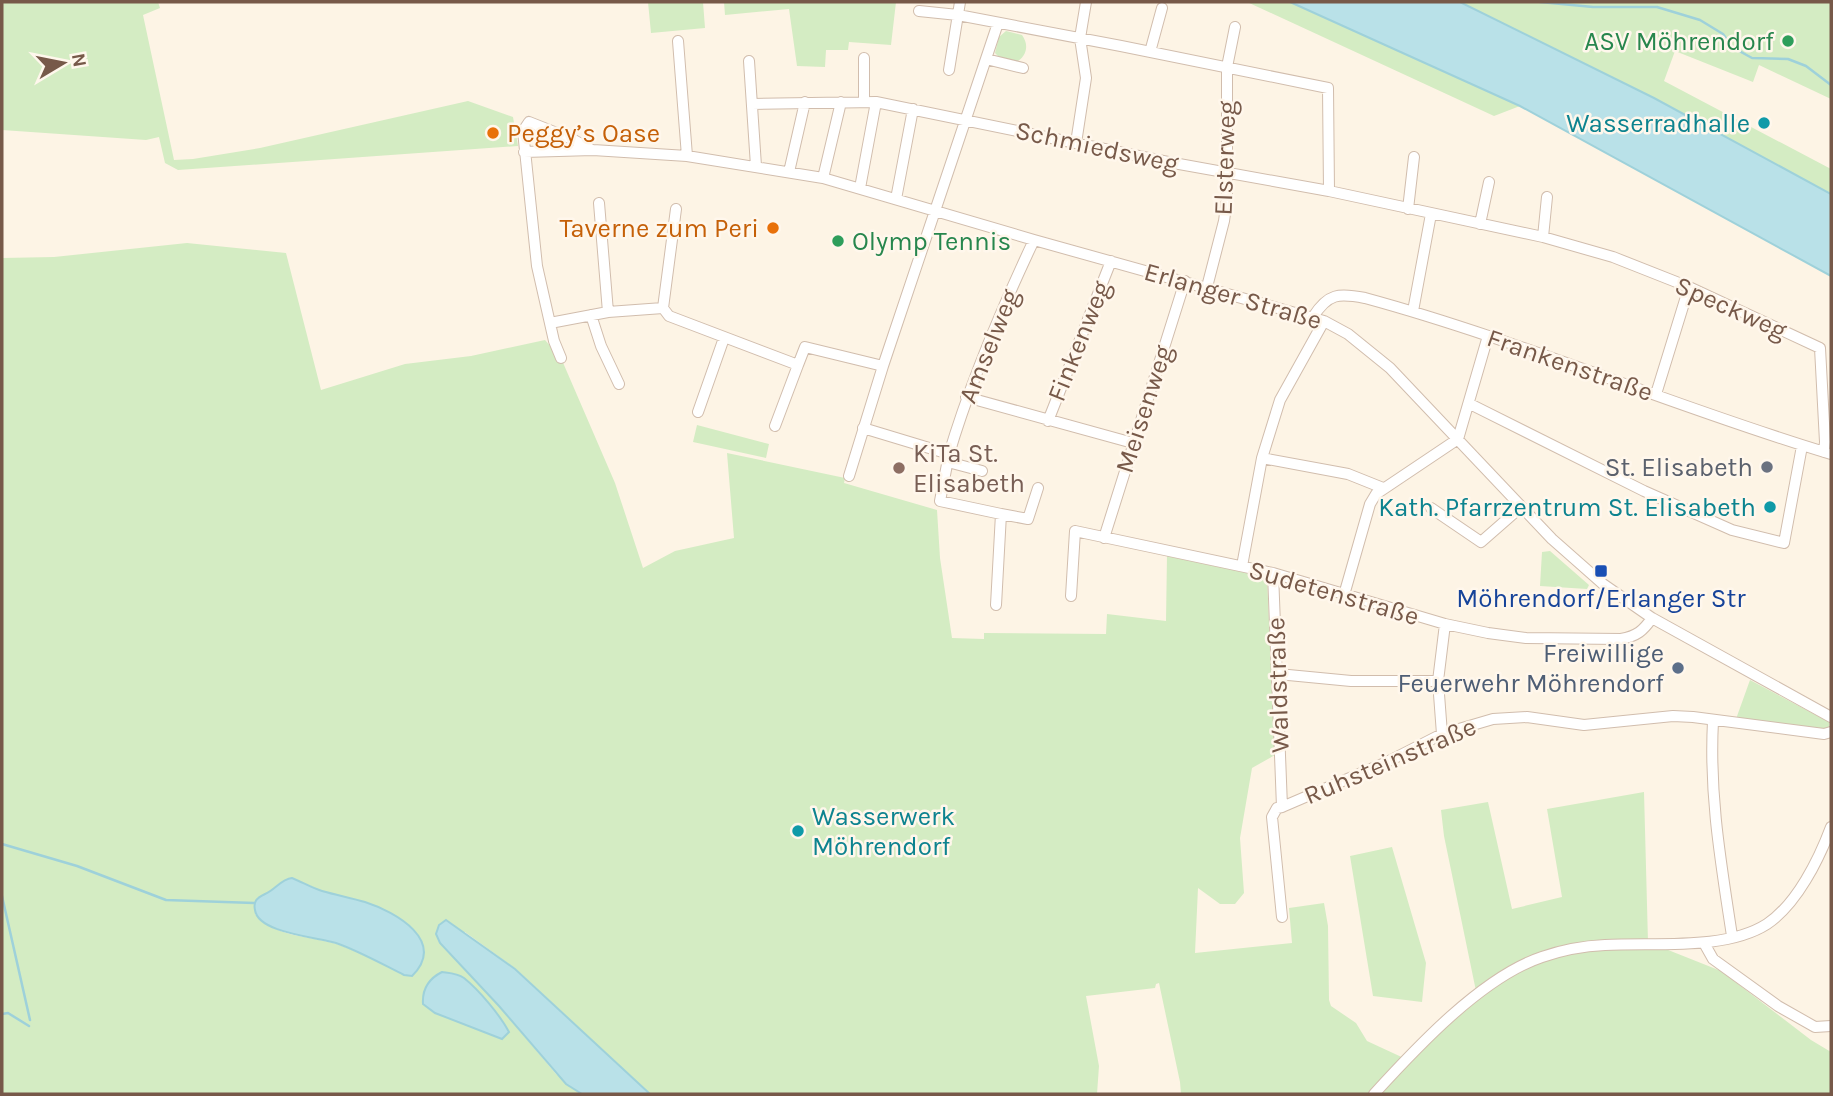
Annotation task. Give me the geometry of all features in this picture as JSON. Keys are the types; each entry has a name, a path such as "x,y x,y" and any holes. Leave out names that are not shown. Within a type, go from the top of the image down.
{"street":[{"path":"949,70 960,2"},
{"path":"1076,143 1086,78 1080,38 1086,2"},
{"path":"1150,52 1161,8"},
{"path":"919,11 958,15 1328,88 1329,191"},
{"path":"849,476 998,23"},
{"name":"Elsterweg","path":"1208,287 1224,221 1228,172 1227,67 1235,27"},
{"path":"678,41 687,156"},
{"path":"864,58 864,102"},
{"path":"986,59 1023,68"},
{"path":"749,61 756,166"},
{"path":"789,172 805,102"},
{"path":"823,178 841,102"},
{"path":"860,188 876,102"},
{"name":"Schmiedsweg","path":"752,104 876,102 1228,172"},
{"path":"896,199 913,109"},
{"name":"Erlanger Straße","path":"593,150 529,122 523,131 524,152 593,150 687,156 823,178 1324,321 1376,354 1521,507 1580,565 1628,603 1831,717"},
{"path":"524,152 537,266 561,358"},
{"path":"1408,209 1414,157"},
{"name":"Speckweg","path":"1228,172 1543,237 1613,257 1689,287 1820,348 1827,453"},
{"path":"1480,224 1489,182"},
{"path":"1543,237 1547,197"},
{"path":"598,203 608,312"},
{"path":"676,209 663,308 670,316 798,365"},
{"path":"1413,311 1431,214"},
{"name":"Amselweg","path":"1034,240 966,397 948,458 940,501 1028,519 1038,488"},
{"name":"Finkenweg","path":"1048,421 1111,261"},
{"name":"Meisenweg","path":"1104,537 1185,281"},
{"path":"1656,394 1689,287"},
{"name":"Frankenstraße","path":"1313,317 1320,306 1330,298 1346,294 1413,311 1827,453"},
{"path":"550,323 608,312 663,308"},
{"path":"591,315 601,346 619,384"},
{"path":"1242,566 1262,458 1280,400 1324,321"},
{"path":"1344,595 1370,505 1376,494 1458,439 1488,336"},
{"path":"698,412 724,338"},
{"path":"775,426 805,347 883,366"},
{"path":"966,397 1133,443"},
{"path":"1470,404 1644,491 1732,530 1784,543 1802,446"},
{"path":"863,428 982,471"},
{"path":"1262,458 1348,474 1383,488"},
{"path":"1431,508 1481,542 1521,507"},
{"path":"996,605 1001,514"},
{"name":"Sudetenstraße","path":"1071,596 1075,531 1273,573 1445,624 1488,633 1526,638 1621,639 1633,637 1643,631 1652,618"},
{"name":"Waldstraße","path":"1273,573 1282,807 1277,808 1272,817 1282,917"},
{"path":"1442,734 1438,681 1445,624"},
{"path":"1278,674 1351,681 1438,681"},
{"name":"Ruhsteinstraße","path":"1282,807 1387,762 1442,734 1484,721 1510,717 1584,725 1673,716 1824,734 1831,732"},
{"path":"1713,721 1711,765 1714,812 1732,936"},
{"path":"1374,1094 1400,1065 1469,1002 1502,978 1541,957 1604,945 1704,943 1768,923 1788,905 1821,855 1831,827"},
{"path":"1704,943 1713,959 1778,1006 1815,1027 1831,1026"}],"green space":[{"path":"2,2 158,2 160,8 143,15 174,160 260,148 468,101 513,117 518,146 178,170 165,163 159,137 146,140 2,130"},
{"path":"648,2 703,2 705,28 651,33"},
{"path":"724,2 896,2 891,45 849,42 848,50 826,50 825,67 797,66 789,9 725,15"},
{"path":"1247,2 1290,2 1520,106 1494,116"},
{"path":"1460,2 1831,2 1831,99 1759,65 1753,82 1675,51 1664,81 1831,169 1831,194 1654,98"},
{"path":"1006,31 1022,35 1026,43 1024,55 1014,63 1001,59 995,53 999,37"},
{"path":"187,243 286,253 321,390 405,364 471,356 545,340 561,358 615,483 643,568 675,551 734,538 727,453 845,478 844,483 937,510 940,558 952,638 984,639 984,633 1106,634 1107,614 1166,621 1167,555 1267,577 1275,755 1252,768 1240,838 1244,893 1235,904 1220,904 1198,888 1195,953 1292,943 1289,908 1324,903 1328,926 1331,1006 1356,1023 1367,1041 1408,1060 1476,991 1441,810 1488,802 1512,909 1562,897 1547,809 1644,792 1648,942 1721,971 1811,1040 1831,1052 1831,1094 1181,1094 1159,983 1155,988 1086,996 1099,1066 1097,1094 650,1094 516,969 465,932 440,943 499,1006 556,1074 582,1094 2,1094 2,258 54,257","holes":["292,878 322,891 370,958 338,944 281,931 271,927 255,914 257,898"]},
{"path":"697,425 769,444 766,458 693,442"},
{"path":"1550,551 1589,585 1587,589 1540,586 1542,552"},
{"path":"1750,680 1829,722 1829,727 1824,730 1736,719"},
{"path":"1392,847 1426,963 1422,1002 1373,996 1350,856"}],"water":[{"path":"1290,2 1460,2 1654,98 1831,194 1831,276 1520,106"},
{"path":"292,878 318,890 365,902 403,921 421,940 424,951 421,963 412,976 404,975 336,943 289,933 266,924 255,910 256,900"},
{"path":"446,920 515,969 650,1094 582,1094 566,1084 440,943 436,934 439,925"},
{"path":"442,972 461,976 482,996 509,1032 502,1039 435,1013 423,1004 427,985"}],"waterway":[{"path":"1540,2 1593,7 1657,7 1700,20 1723,34 1732,47 1752,58 1788,59 1806,66 1831,85"},
{"path":"2,844 77,866 166,900 254,903"},
{"path":"2,896 30,1020"},
{"path":"2,1014 8,1013 29,1026"}],"place":[{"name":"ASV Möhrendorf","path":"1788,41"},
{"name":"Wasserradhalle","path":"1764,123"},
{"name":"Peggy’s Oase","path":"493,133"},
{"name":"Taverne zum Peri","path":"773,228"},
{"name":"Olymp Tennis","path":"838,241"},
{"name":"St. Elisabeth","path":"1767,467"},
{"name":"KiTa St. Elisabeth","path":"899,468"},
{"name":"Kath. Pfarrzentrum St. Elisabeth","path":"1770,507"},
{"name":"Möhrendorf/Erlanger Str","path":"1601,571"},
{"name":"Freiwillige Feuerwehr Möhrendorf","path":"1678,668"},
{"name":"Wasserwerk Möhrendorf","path":"798,831"}]}
